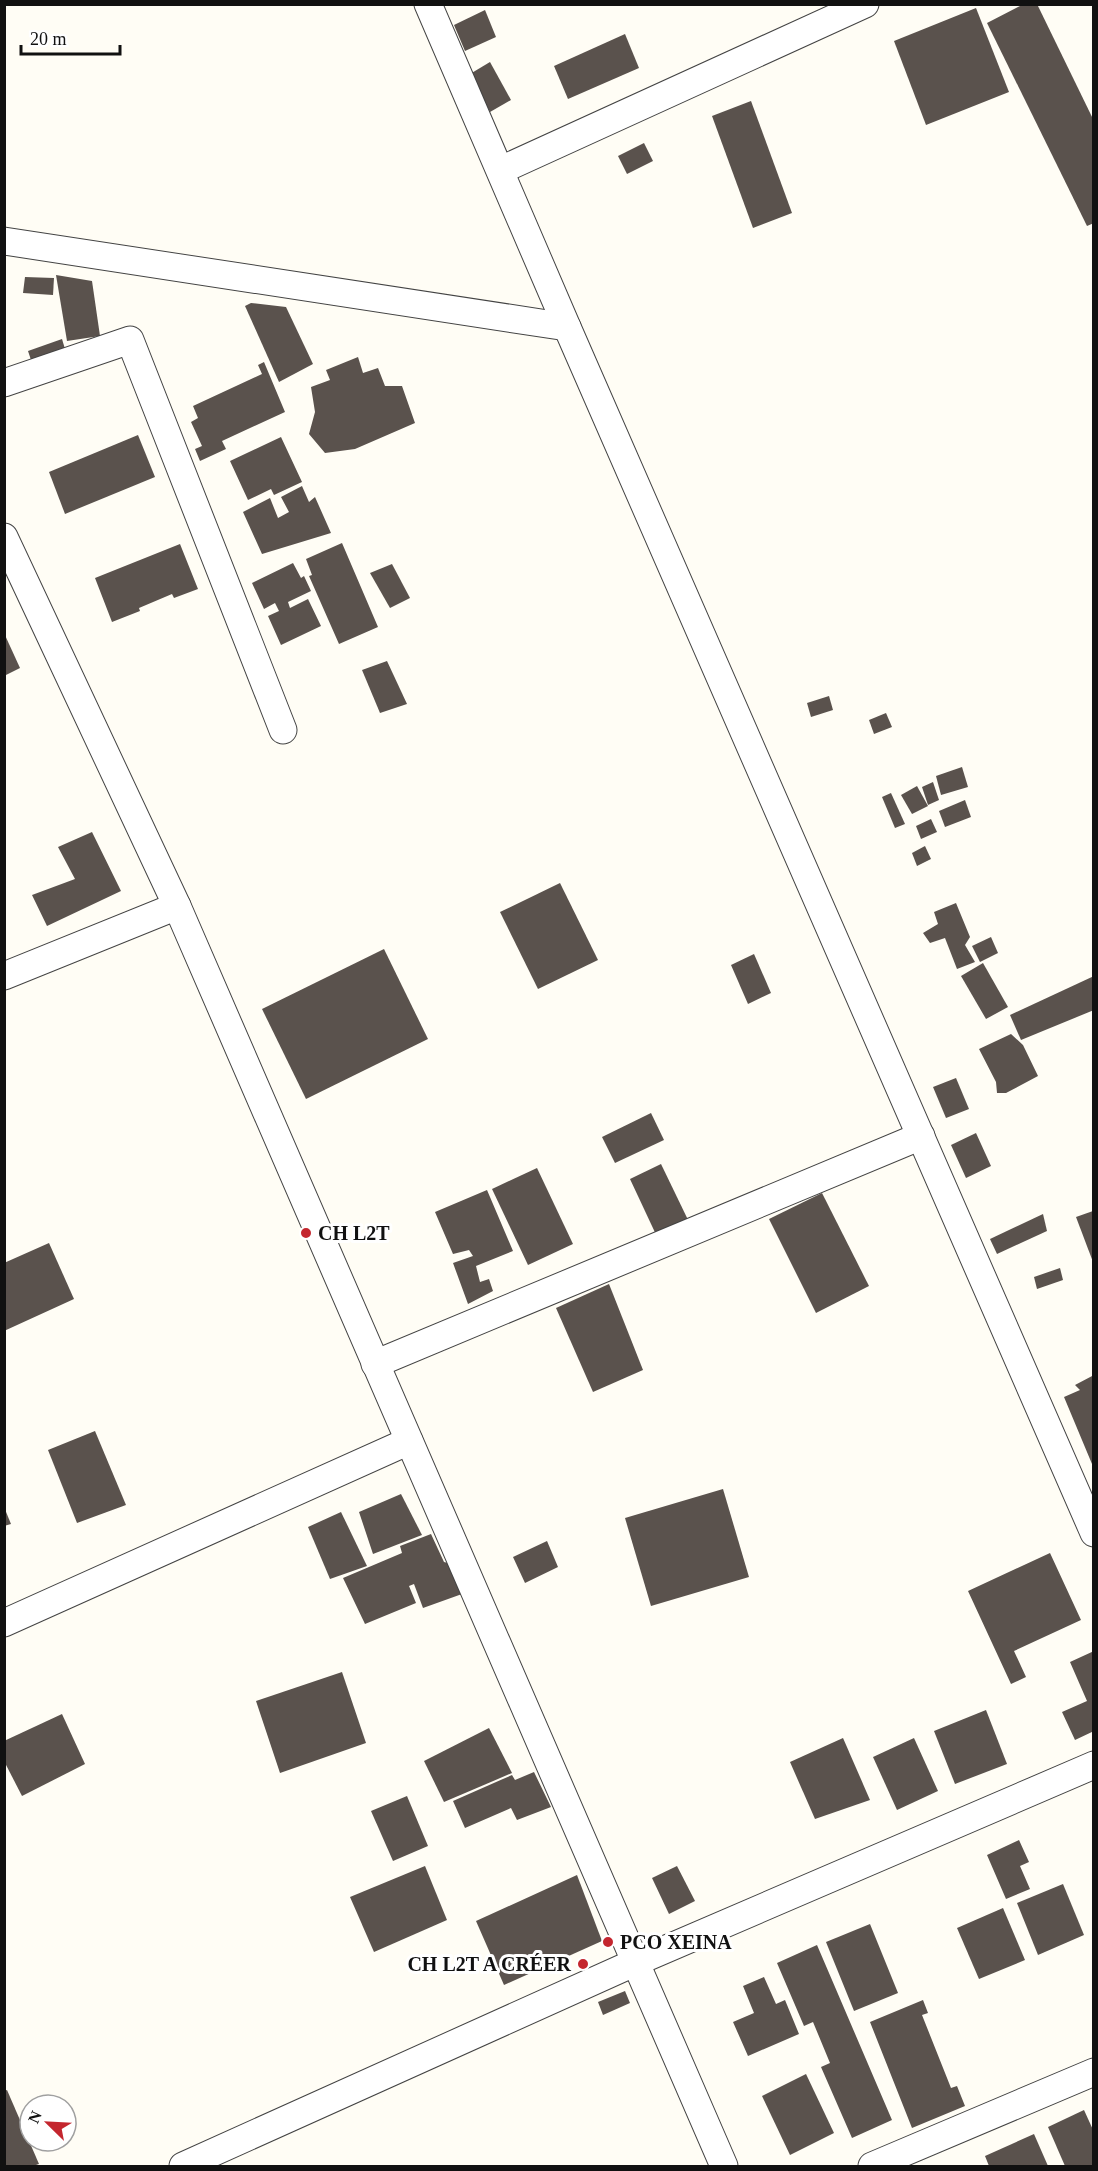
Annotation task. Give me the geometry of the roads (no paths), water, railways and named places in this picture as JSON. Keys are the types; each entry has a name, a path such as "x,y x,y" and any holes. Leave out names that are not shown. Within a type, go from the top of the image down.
{"street":[{"path":"429,4 567,327 1094,1533"},
{"path":"501,170 865,4"},
{"path":"4,241 567,327"},
{"path":"4,383 130,340 283,730"},
{"path":"4,537 177,906 724,2166"},
{"path":"4,976 177,906"},
{"path":"375,1364 921,1136"},
{"path":"4,1623 409,1442"},
{"path":"183,2166 636,1962 1094,1765"},
{"path":"872,2166 1094,2072"}],"place":[{"name":"CH L2T","path":"306,1233"},
{"name":"PCO XEINA","path":"608,1942"},
{"name":"CH L2T A CRÉER","path":"583,1964"}]}
